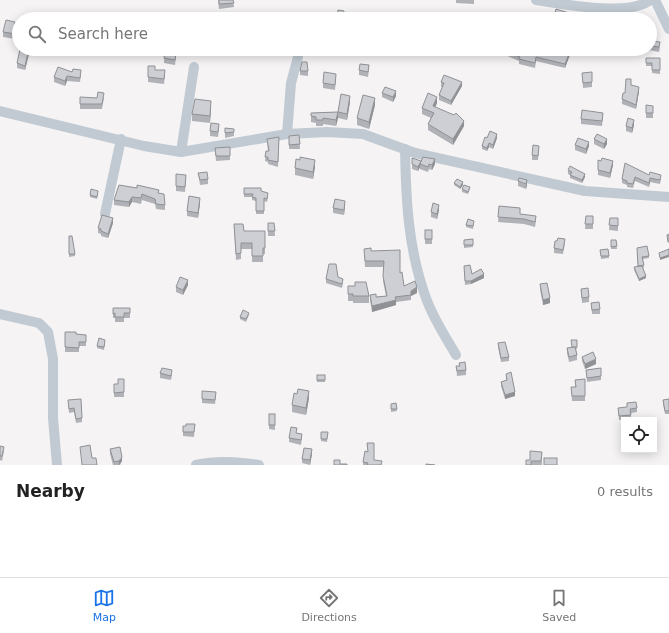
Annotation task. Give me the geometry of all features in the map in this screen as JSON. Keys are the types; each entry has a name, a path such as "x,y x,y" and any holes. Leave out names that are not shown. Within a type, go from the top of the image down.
{"street":[{"path":"536,0 615,9 642,4 650,0"},
{"path":"655,0 669,29"},
{"path":"287,134 291,83 298,57"},
{"path":"181,152 194,67"},
{"path":"0,111 121,139 144,146 181,152 287,134 327,132 363,134 404,149 487,170 585,191 669,196"},
{"path":"105,214 121,139"},
{"path":"404,149 410,239 416,264 431,310 456,355"},
{"path":"0,314 39,323 48,332 53,358 53,418 57,465"},
{"path":"196,465 218,461 231,461 259,465"}],"building":[{"path":"219,0 233,0 234,3 219,4"},
{"path":"556,9 566,12 555,12"},
{"path":"6,20 12,21 12,33 3,32"},
{"path":"657,42 660,42 659,47 657,47"},
{"path":"18,56 27,56 25,66 17,63"},
{"path":"164,56 176,56 175,60 164,58"},
{"path":"518,56 568,56 565,64 536,57 535,63 519,59 520,57"},
{"path":"646,58 660,58 660,70 652,70 652,63 646,63"},
{"path":"302,62 307,62 308,71 300,71"},
{"path":"360,64 369,65 368,72 359,70"},
{"path":"148,66 155,66 155,70 165,70 164,79 148,77"},
{"path":"58,67 72,72 73,69 81,70 80,78 67,76 65,81 54,77"},
{"path":"324,72 336,74 335,85 323,83"},
{"path":"592,72 592,82 583,83 582,73"},
{"path":"444,75 462,82 451,101 439,95 444,83 441,82"},
{"path":"626,79 631,79 631,85 639,87 636,105 622,99 623,93 625,93"},
{"path":"385,87 396,91 393,97 382,93"},
{"path":"98,92 104,93 102,104 80,104 80,97 97,98"},
{"path":"428,93 437,97 433,106 454,115 456,113 464,121 453,139 428,124 434,113 422,108"},
{"path":"341,94 350,96 347,114 338,112"},
{"path":"363,95 375,98 369,122 357,118"},
{"path":"195,99 211,101 210,116 192,114"},
{"path":"646,105 653,106 653,113 646,113"},
{"path":"582,110 603,113 602,121 581,119"},
{"path":"338,112 336,120 323,118 323,120 316,120 316,117 311,116 311,113"},
{"path":"628,118 634,120 632,128 626,126"},
{"path":"211,123 219,124 218,132 210,131"},
{"path":"225,128 234,129 234,132 225,133"},
{"path":"490,131 497,134 493,145 489,143 487,148 482,146 485,137 487,138"},
{"path":"597,134 607,139 604,144 594,139"},
{"path":"299,135 300,144 289,145 289,136"},
{"path":"279,137 278,162 268,160 268,157 265,157 266,151 269,151 267,139"},
{"path":"578,138 589,142 586,149 575,145"},
{"path":"533,145 539,146 538,156 532,155"},
{"path":"230,147 230,156 216,156 215,148"},
{"path":"300,157 315,160 313,172 295,168 296,159 300,160"},
{"path":"423,157 435,159 432,165 429,164 428,167 420,164"},
{"path":"412,158 421,161 418,167 412,164"},
{"path":"602,158 613,161 610,173 598,170 598,160 601,161"},
{"path":"625,163 649,175 650,172 661,175 660,180 650,178 649,183 635,177 633,184 627,183 627,181 622,179"},
{"path":"570,166 585,174 582,180 570,175 572,172 568,170"},
{"path":"207,172 208,179 200,180 198,173"},
{"path":"176,174 186,175 185,187 176,186"},
{"path":"519,178 527,180 526,184 518,181"},
{"path":"457,179 463,182 460,187 454,183"},
{"path":"119,185 137,188 137,185 159,190 158,193 164,194 165,205 156,204 155,199 142,194 141,198 132,197 129,202 114,200"},
{"path":"464,185 470,187 468,192 462,189"},
{"path":"244,188 261,188 261,191 268,193 267,199 264,198 264,211 256,211 256,198 252,197 253,194 244,194"},
{"path":"91,189 98,191 97,197 90,195"},
{"path":"189,196 200,198 198,213 187,211"},
{"path":"335,199 345,201 344,210 333,208"},
{"path":"433,203 439,205 437,214 431,212"},
{"path":"499,206 520,208 520,214 536,216 535,222 524,219 498,217"},
{"path":"102,215 113,218 108,234 98,228"},
{"path":"586,216 593,216 593,224 585,224"},
{"path":"610,218 618,218 618,226 609,225"},
{"path":"468,219 474,221 473,226 466,225"},
{"path":"268,223 274,223 275,231 268,231"},
{"path":"234,224 243,224 244,231 265,231 265,248 263,248 263,256 252,256 252,243 241,243 241,253 236,254"},
{"path":"425,230 432,230 432,239 425,239"},
{"path":"669,234 669,242 668,242 667,235"},
{"path":"69,236 72,236 75,254 69,254"},
{"path":"558,238 565,239 563,250 554,248 555,241 557,241"},
{"path":"473,239 473,245 464,245 464,240"},
{"path":"611,240 616,240 617,246 611,247"},
{"path":"647,246 649,256 642,257 644,265 638,266 637,248"},
{"path":"371,248 371,251 400,250 400,273 402,272 404,286 415,281 417,287 411,291 411,295 395,297 396,300 372,306 370,295 376,294 376,297 387,296 383,276 384,261 365,261 364,249"},
{"path":"608,249 609,256 601,256 600,250"},
{"path":"669,249 669,255 660,258 659,253"},
{"path":"329,264 336,264 338,277 343,279 342,284 326,279"},
{"path":"470,265 472,274 481,269 484,274 471,281 465,281 464,266"},
{"path":"642,266 646,276 639,279 634,267"},
{"path":"180,277 188,280 183,290 176,287"},
{"path":"355,282 366,282 369,296 353,296 353,294 348,294 348,286 355,286"},
{"path":"547,283 550,298 543,300 540,284"},
{"path":"588,288 589,297 582,298 581,289"},
{"path":"599,302 600,309 592,310 591,303"},
{"path":"113,308 130,308 130,313 124,313 124,317 115,317 115,313 113,314"},
{"path":"243,310 249,313 246,319 240,317"},
{"path":"65,332 76,332 76,334 86,335 86,342 79,342 79,348 65,347"},
{"path":"99,338 105,340 104,347 97,346"},
{"path":"571,340 577,340 577,347 572,347"},
{"path":"505,342 509,357 501,358 498,343"},
{"path":"575,347 577,355 569,357 567,348"},
{"path":"593,352 596,359 585,364 582,357"},
{"path":"465,362 466,370 457,371 456,366 460,366 459,363"},
{"path":"162,368 172,370 171,376 160,373"},
{"path":"601,368 601,376 587,378 586,370"},
{"path":"511,372 515,392 505,395 501,382 507,380 506,374"},
{"path":"317,375 325,375 325,380 317,380"},
{"path":"118,379 124,379 124,392 114,393 114,384 118,384"},
{"path":"585,379 585,396 572,396 571,387 576,387 575,380"},
{"path":"298,389 309,391 306,408 292,405 294,393 297,394"},
{"path":"202,391 216,392 215,400 202,399"},
{"path":"81,399 82,418 76,419 74,408 69,409 68,400"},
{"path":"669,399 669,411 665,411 663,400"},
{"path":"636,402 637,408 630,409 631,415 619,416 618,408 627,407 627,403"},
{"path":"396,403 397,409 391,409 391,404"},
{"path":"269,414 275,414 275,425 269,425"},
{"path":"186,424 195,424 194,432 183,432 183,426 186,426"},
{"path":"291,427 297,428 296,433 302,434 301,440 289,438"},
{"path":"321,432 328,432 327,439 321,439"},
{"path":"367,443 374,443 374,460 382,461 381,465 367,465 368,463 363,462 365,451 368,452"},
{"path":"90,445 92,458 96,458 97,465 82,465 80,447"},
{"path":"0,446 4,447 2,456 0,456"},
{"path":"120,447 122,457 119,461 114,462 110,449"},
{"path":"304,448 312,449 310,460 302,459"},
{"path":"530,451 542,452 541,461 531,461 531,465 526,465 526,460 530,460"},
{"path":"544,458 557,458 557,465 544,465"},
{"path":"334,460 340,460 340,464 347,465 334,465"}]}
